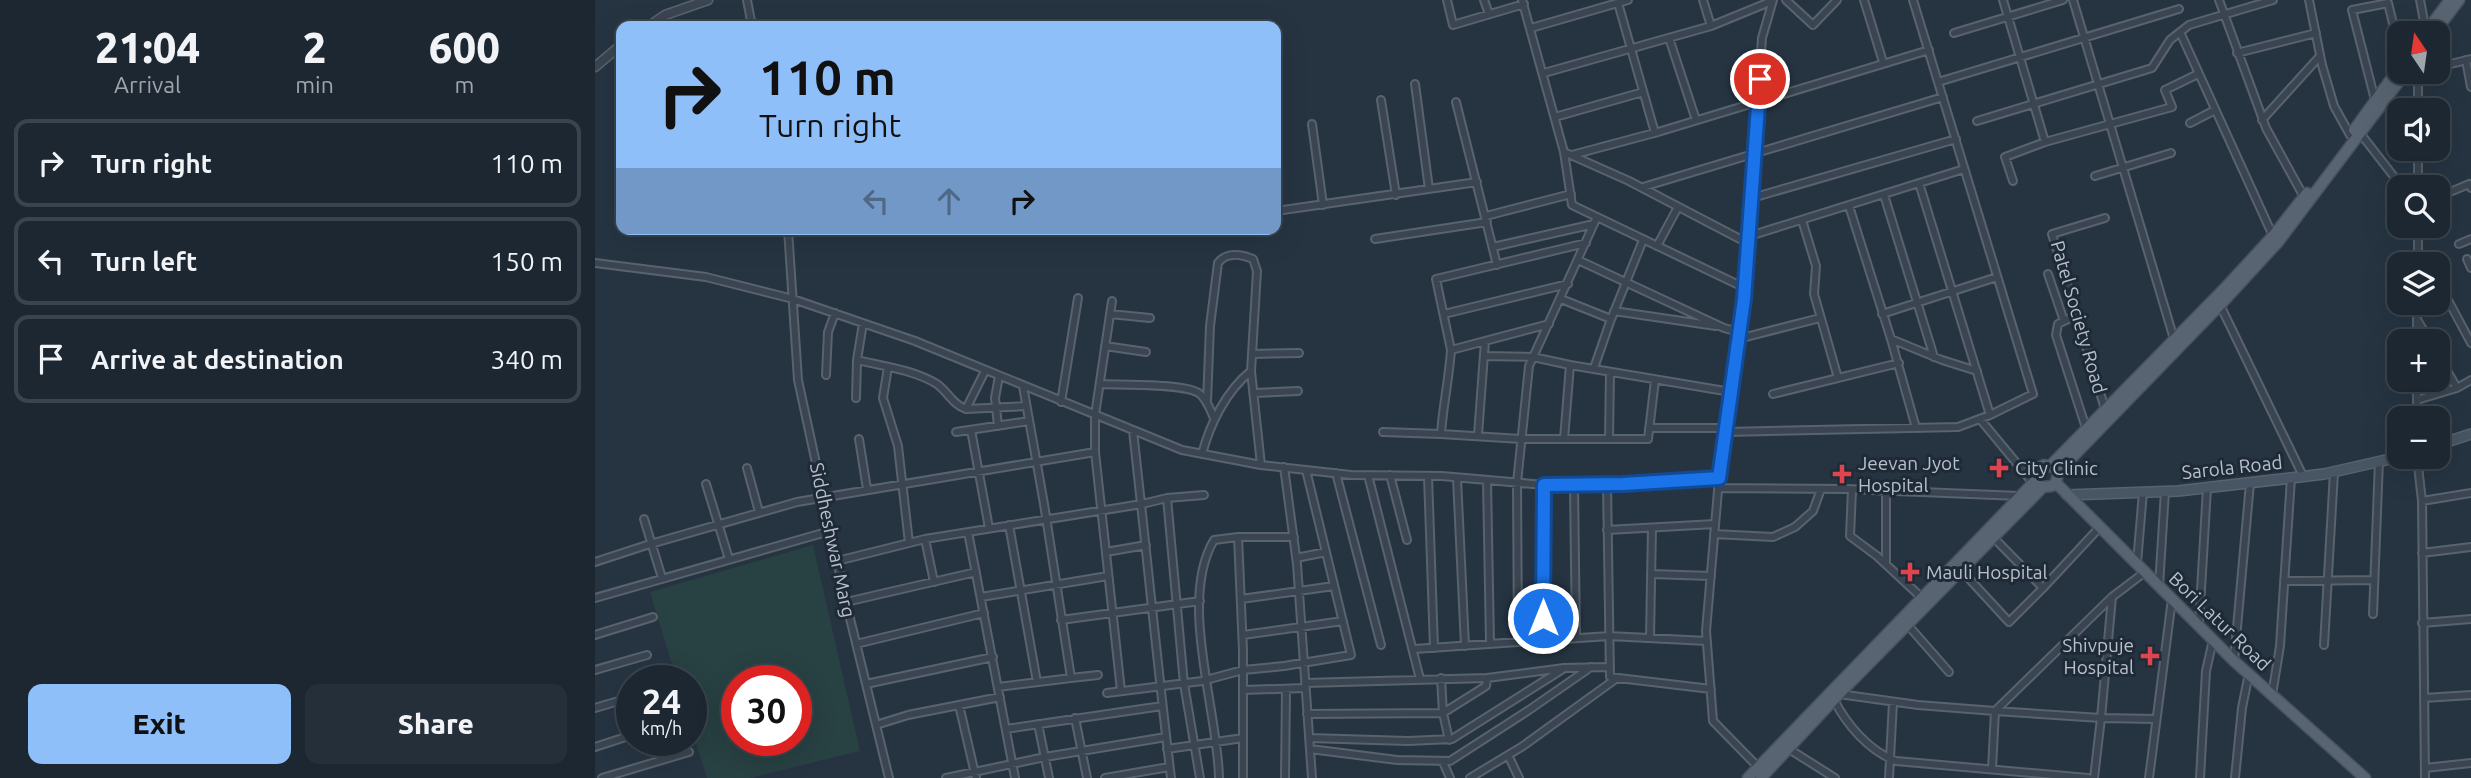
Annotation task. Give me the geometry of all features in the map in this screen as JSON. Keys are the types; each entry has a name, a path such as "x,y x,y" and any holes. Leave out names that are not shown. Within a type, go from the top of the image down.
{"main road":[{"path":"2434,21 2450,0"},
{"path":"2443,21 2459,0"},
{"path":"2055,473 2220,305 2293,223 2387,84"},
{"path":"2037,483 2048,488 2055,473 2087,428 2273,236 2396,84"},
{"path":"2450,441 2471,434"},
{"name":"Sarola Road","path":"2067,495 2207,488 2303,477 2387,459"},
{"path":"1748,778 1760,773 1789,749 1836,697 1994,538 2037,483 2035,473 2039,468 2044,465 2055,473"},
{"name":"Bori Latur Road","path":"2055,473 2067,495 2214,638 2234,661 2365,778"},
{"path":"1760,773 1922,598 2020,496 2037,483"}],"street":[{"path":"656,21 665,15 708,0"},
{"path":"747,0 751,21"},
{"path":"1447,0 1453,25 1523,2 1565,152 1572,205 1595,220 1745,288"},
{"path":"1484,0 1489,14"},
{"path":"1531,28 1628,0"},
{"path":"1703,0 1711,26"},
{"path":"1544,73 1711,26 1772,0"},
{"path":"1760,773 1713,721 1707,641 1719,478 1745,288 1762,38 1772,0"},
{"path":"1786,0 1813,26 1837,0"},
{"path":"1864,0 1884,62"},
{"path":"1650,428 1726,430 1958,427 2033,394 1913,0"},
{"path":"2003,0 2045,142"},
{"path":"1954,33 2063,0"},
{"path":"2073,0 2174,339"},
{"path":"2219,0 2262,120 2304,197"},
{"path":"1977,121 2153,68 2170,40 2189,25 2273,0"},
{"path":"2309,0 2334,106 2391,175"},
{"path":"2420,0 2423,21"},
{"path":"1618,3 1655,133"},
{"path":"2375,100 2352,10 2388,3 2392,21"},
{"path":"1938,82 2179,9"},
{"path":"2180,32 2273,236"},
{"path":"2237,53 2316,33"},
{"path":"1669,38 1696,120"},
{"path":"595,67 616,49"},
{"path":"1572,155 1655,133 1929,50"},
{"path":"2262,120 2321,56"},
{"path":"2450,64 2468,60 2471,87"},
{"path":"2013,181 2005,157 2045,142 2172,107 2165,90 2198,74"},
{"path":"1415,84 1429,189"},
{"path":"1555,117 1643,92"},
{"path":"1642,188 1943,97"},
{"path":"1381,100 1395,195"},
{"path":"1456,102 1497,265"},
{"path":"2190,123 2215,110"},
{"path":"1311,124 1323,205"},
{"path":"1752,198 1955,139"},
{"path":"1565,152 1642,188 1739,239 1964,169"},
{"path":"2095,176 2171,153"},
{"path":"1281,210 1476,181"},
{"path":"1919,183 1990,415"},
{"path":"2450,192 2470,185"},
{"path":"1375,239 1486,219 1571,194"},
{"path":"1884,195 1934,357"},
{"path":"1657,246 1678,206"},
{"path":"1849,206 1899,363 1916,428"},
{"name":"Patel Society Road","path":"2105,218 2052,234 2105,409"},
{"path":"1518,640 1517,483 1529,366 1595,220"},
{"path":"1493,247 1595,220"},
{"path":"1802,220 1815,259 1817,271 1814,287 1820,318 1838,378"},
{"name":"Siddheshwar Marg","path":"788,235 798,380 846,601 889,778"},
{"path":"2459,244 2471,239"},
{"path":"1594,368 1643,240"},
{"path":"1441,434 1451,350 1436,279 1585,243"},
{"path":"1207,402 1210,326 1218,263 1228,256 1249,257 1257,266 1251,371 1261,465"},
{"path":"2467,259 2471,268"},
{"path":"1578,260 1739,336 1820,318"},
{"path":"595,263 705,277 793,299 915,341 1182,450 1202,454 1261,465 1336,473 1428,476 1544,485 1719,478"},
{"path":"2048,274 2064,321"},
{"path":"1882,314 1997,277"},
{"path":"1444,314 1568,284"},
{"path":"1061,402 1078,298"},
{"path":"1561,299 1611,319"},
{"path":"1112,301 1095,415 1095,452 1121,691"},
{"path":"2450,304 2471,343"},
{"path":"2220,305 2303,477"},
{"path":"1614,311 1724,328"},
{"path":"826,374 828,332 835,313"},
{"path":"1110,314 1150,317"},
{"path":"2076,315 2058,324 2056,335 2087,428"},
{"path":"2417,315 2417,329"},
{"path":"2417,320 2423,329"},
{"path":"856,398 857,360 863,323"},
{"path":"1451,350 1549,324"},
{"path":"1891,339 1934,357 1977,370"},
{"path":"1478,435 1485,341"},
{"path":"1105,346 1146,352"},
{"path":"1252,354 1299,353"},
{"path":"1484,356 1533,357 1731,392"},
{"path":"857,360 930,381 966,410 1026,406"},
{"path":"1773,394 1899,363"},
{"path":"1564,439 1570,365"},
{"path":"888,368 883,398 898,446 909,543"},
{"path":"966,410 985,371"},
{"path":"1202,454 1214,418 1238,384 1251,371"},
{"path":"1609,439 1610,372"},
{"path":"998,426 995,398 999,376"},
{"path":"2450,376 2457,388"},
{"path":"1383,432 1521,439 1648,439 1655,380"},
{"path":"2417,400 2457,388 2471,380"},
{"path":"1100,384 1196,391 1207,402 1214,418"},
{"path":"1023,386 1070,678"},
{"path":"1254,393 1298,391"},
{"path":"2417,392 2417,406"},
{"path":"1980,419 2037,483"},
{"path":"956,432 1029,421"},
{"path":"971,430 989,528"},
{"path":"1133,430 1171,778"},
{"path":"859,439 867,489"},
{"path":"595,562 759,512 823,497 1095,452"},
{"path":"2373,614 2379,461"},
{"path":"1284,467 1296,558 1312,778"},
{"path":"747,468 759,512"},
{"path":"2418,469 2422,501 2425,778"},
{"path":"1107,693 1184,684 1243,670 1351,655 1306,470"},
{"path":"2324,645 2334,472"},
{"path":"1336,473 1381,645"},
{"path":"1368,475 1420,679"},
{"path":"1390,475 1407,540"},
{"path":"1428,476 1434,648"},
{"path":"1457,478 1465,646"},
{"path":"2272,695 2279,658 2291,478"},
{"path":"1487,480 1490,643"},
{"path":"2234,661 2250,483"},
{"path":"706,484 729,559"},
{"path":"1607,484 1610,677 1711,689"},
{"path":"1544,485 1545,639"},
{"path":"1574,485 1576,637"},
{"path":"1718,488 2020,496"},
{"path":"2199,624 2207,488"},
{"path":"1714,534 1773,537 1795,527 1813,511 1821,489"},
{"path":"1853,490 1850,537 1886,564 1922,598"},
{"path":"1886,491 1886,564"},
{"path":"2159,586 2165,491"},
{"path":"1992,769 1995,711 2141,569 2143,492"},
{"path":"2422,501 2471,493"},
{"path":"837,561 925,539 1142,505 1167,498 1204,495"},
{"path":"1167,498 1184,684 1200,778"},
{"path":"644,519 662,578"},
{"path":"1608,530 1715,524"},
{"path":"1009,525 1037,682"},
{"path":"1650,638 1652,528"},
{"path":"1962,571 2009,622 2099,528"},
{"path":"595,598 830,531"},
{"path":"968,532 1015,778"},
{"path":"1238,537 1243,635 1243,778"},
{"path":"1219,778 1217,742 1201,643 1202,567 1214,540 1294,537"},
{"path":"1994,538 2043,588"},
{"path":"925,539 934,582"},
{"path":"1106,552 1146,545"},
{"path":"2422,553 2471,547"},
{"path":"1296,558 1326,552"},
{"path":"846,601 976,572"},
{"path":"1651,574 1711,576"},
{"path":"981,597 1108,576"},
{"path":"2284,582 2374,580"},
{"path":"1241,598 1334,586"},
{"path":"2094,778 2112,597"},
{"path":"2149,778 2172,598"},
{"path":"1061,620 1200,601"},
{"path":"856,643 984,613"},
{"path":"595,635 653,617"},
{"path":"2422,623 2471,619"},
{"path":"1243,635 1343,621"},
{"path":"1907,624 1949,672"},
{"path":"1414,649 1609,636 1707,641"},
{"path":"2200,778 2206,671 2214,638"},
{"path":"595,670 647,655"},
{"path":"866,684 993,657"},
{"path":"1310,750 1364,757 1450,761 1591,667"},
{"path":"1243,690 1420,679 1487,678 1564,668 1609,667"},
{"path":"1309,738 1449,740 1564,668"},
{"path":"2235,778 2242,708 2249,673"},
{"path":"998,687 1098,674"},
{"path":"1470,778 1508,755 1617,677"},
{"path":"1441,678 1443,713 1449,740"},
{"path":"1307,714 1443,713 1486,686 1487,678"},
{"path":"1285,778 1286,689"},
{"path":"2424,698 2471,695"},
{"path":"876,725 908,715 1000,697"},
{"path":"2085,778 1891,759 1882,756 1844,719 1836,697 1995,711 2156,719"},
{"path":"595,708 616,702"},
{"path":"1889,778 1893,702"},
{"path":"959,705 976,775"},
{"path":"1006,729 1162,706"},
{"path":"1076,718 1087,778"},
{"path":"1038,724 1049,778"},
{"path":"946,778 976,775 1045,757 1166,737"},
{"path":"1167,749 1243,738"},
{"path":"595,747 616,740"},
{"path":"1789,749 1835,778"},
{"path":"1508,755 1519,778"},
{"path":"602,778 676,756"},
{"path":"1443,762 1450,778"},
{"path":"2425,768 2471,763"},
{"path":"1105,778 1169,767"}],"green space":[{"path":"813,545 860,751 750,778 707,778 700,756 707,756 707,665 672,665 650,592"}],"place":[{"name":"City Clinic","path":"1999,468"},
{"name":"Jeevan Jyot Hospital","path":"1842,474"},
{"name":"Mauli Hospital","path":"1910,572"},
{"name":"Shivpuje Hospital","path":"2150,656"}],"route":[{"path":"1543,618 1544,485 1623,484 1719,478 1744,299 1760,79"}]}
